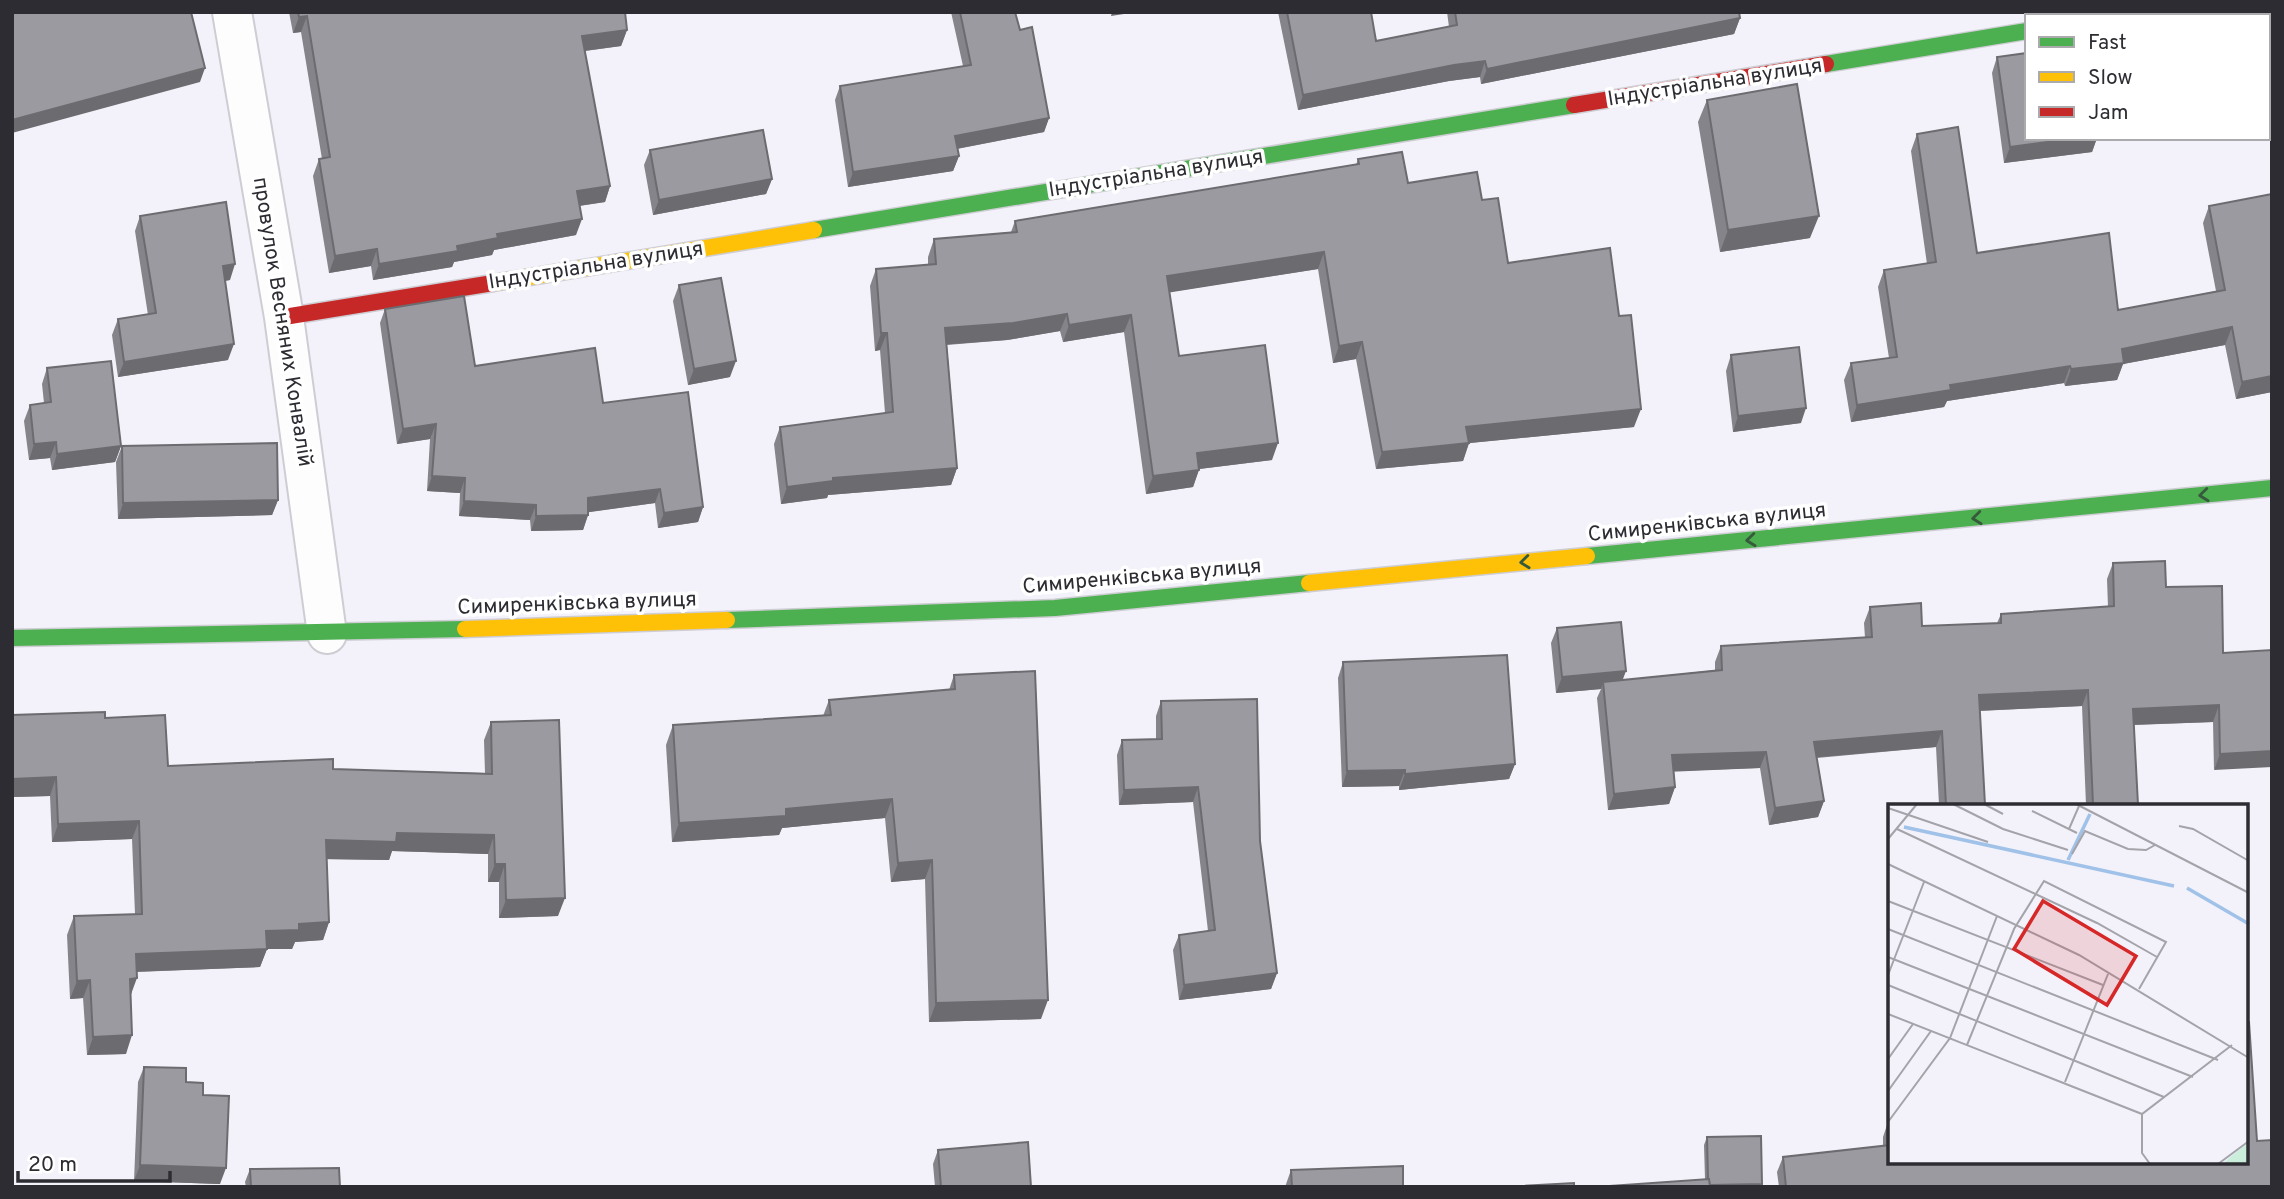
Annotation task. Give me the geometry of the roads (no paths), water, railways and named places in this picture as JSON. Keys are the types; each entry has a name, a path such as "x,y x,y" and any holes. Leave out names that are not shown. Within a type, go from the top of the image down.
{"main road":[{"name":"Індустріальна вулиця","path":"284,317 2025,32"},
{"name":"Симиренківська вулиця","path":"12,638 327,634 1055,608 2272,488"}],"street":[{"name":"провулок Весняних Конвалій","path":"232,12 284,317 327,634"}]}
